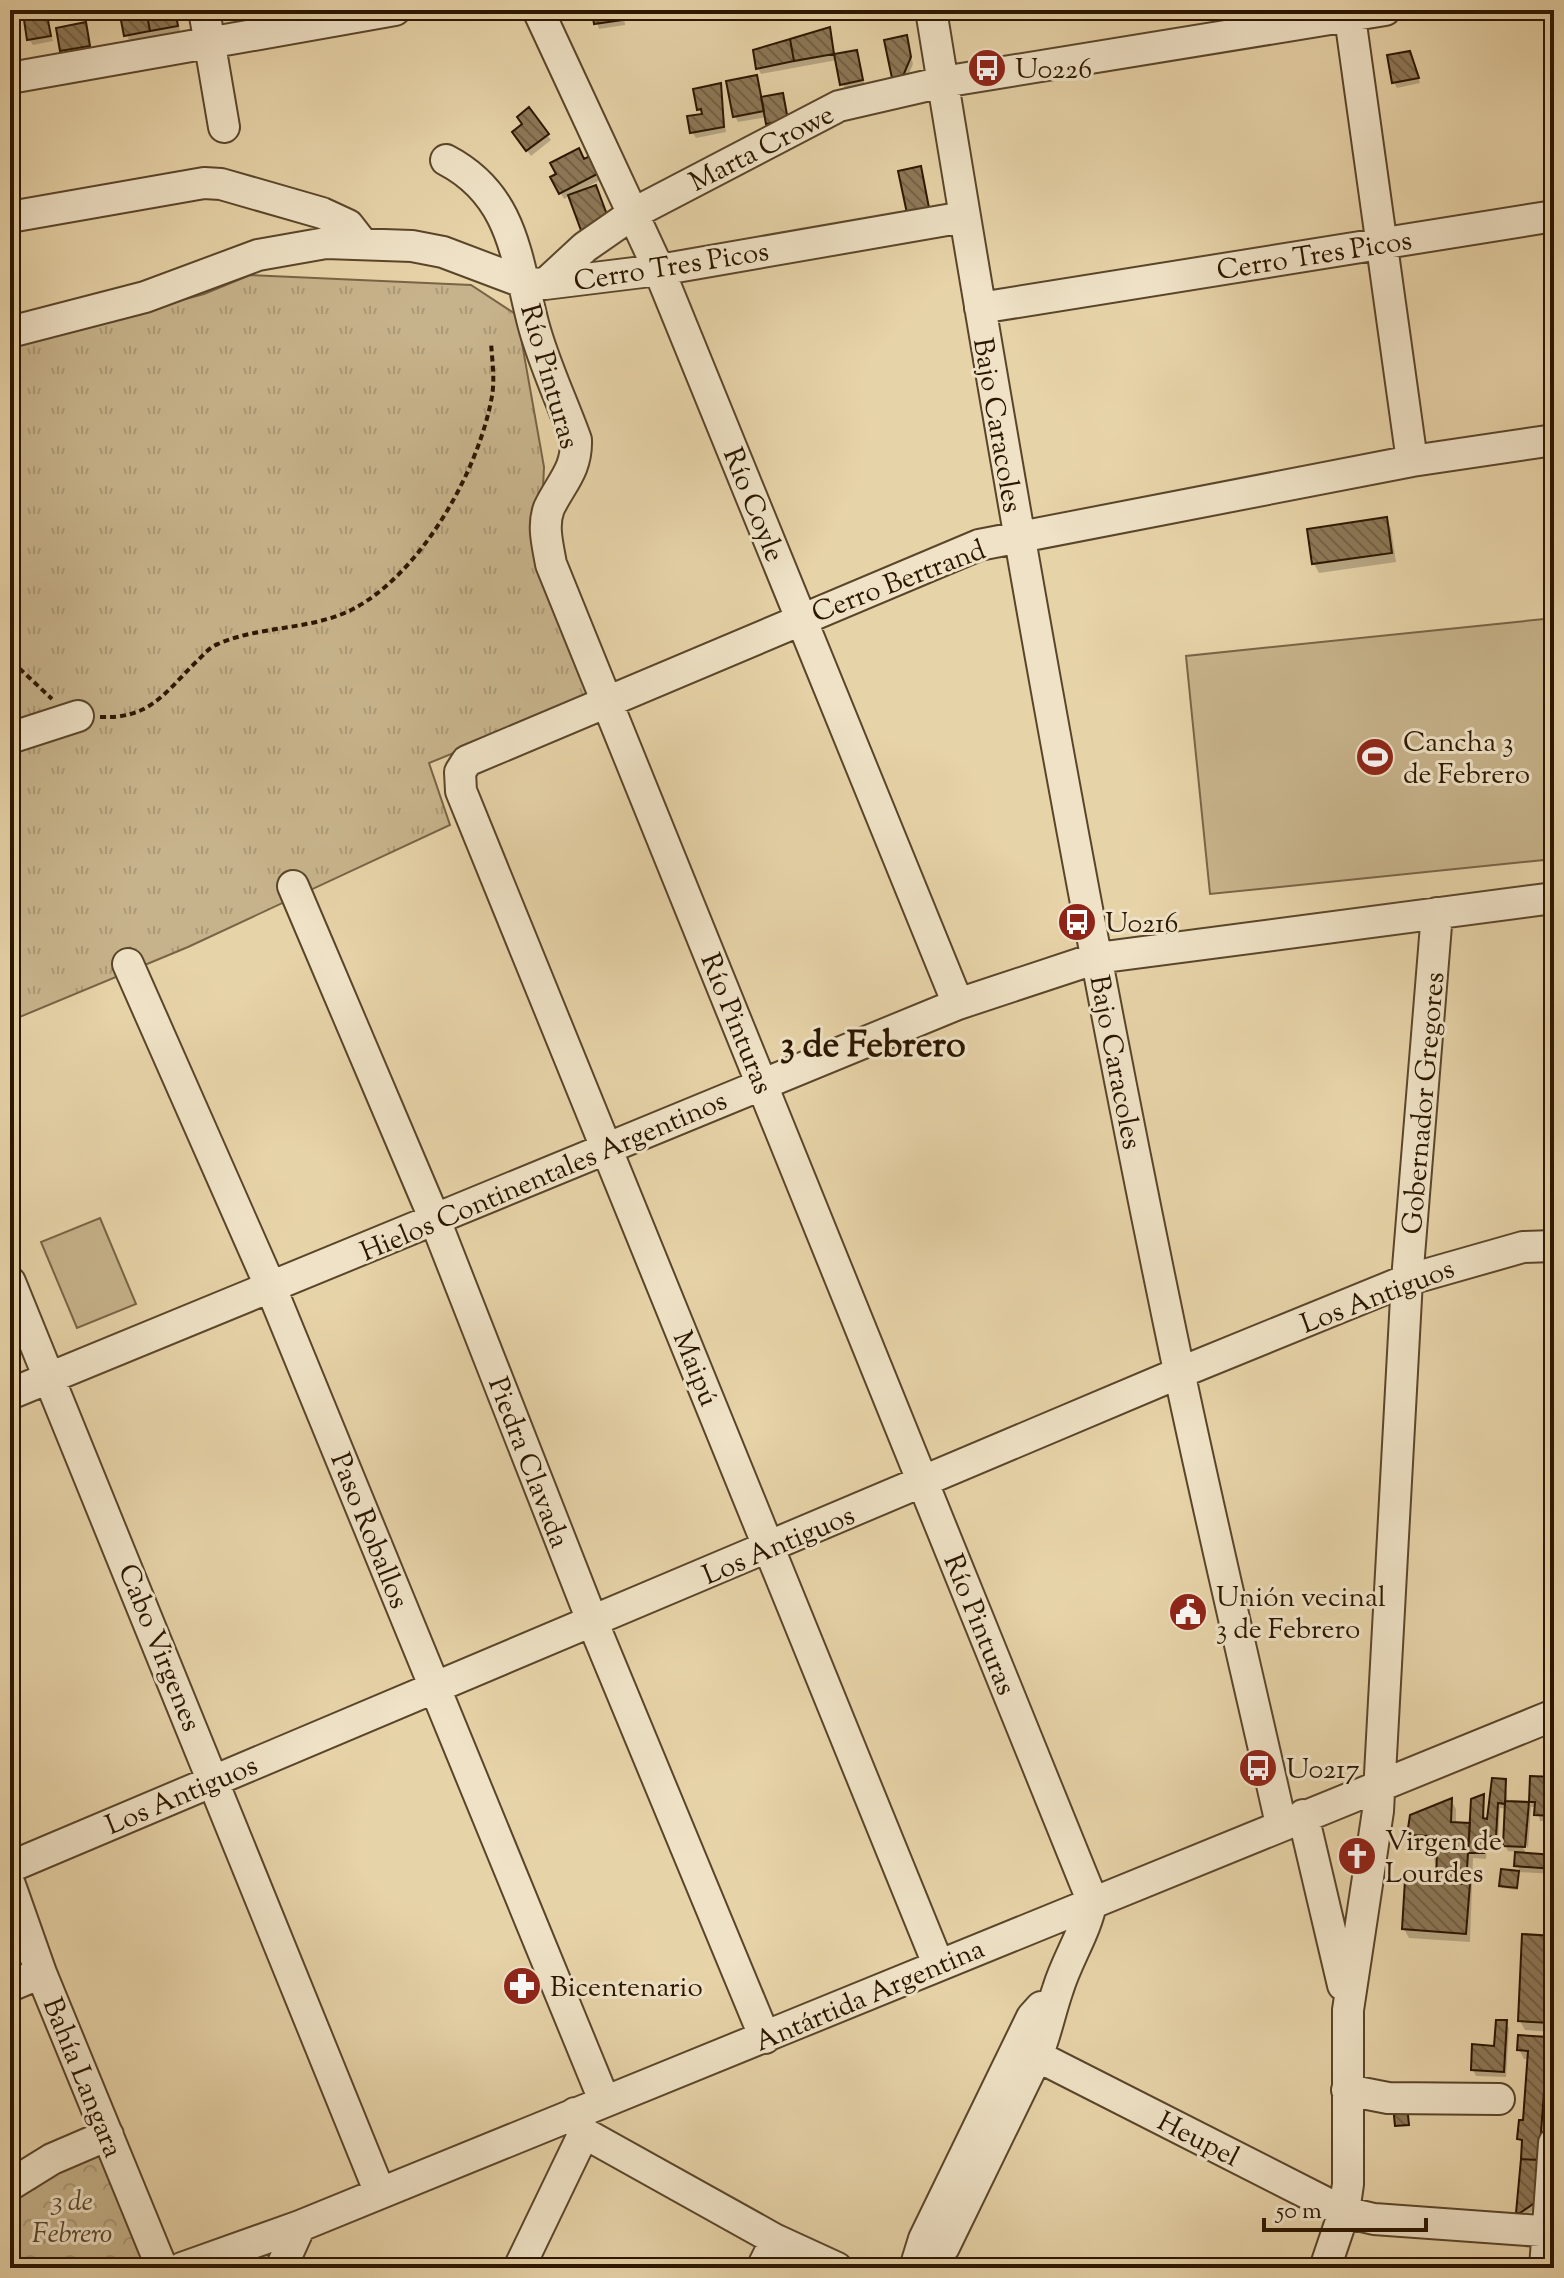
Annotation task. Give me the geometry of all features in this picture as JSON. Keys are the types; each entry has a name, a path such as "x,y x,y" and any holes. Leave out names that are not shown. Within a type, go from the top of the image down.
{"street":[{"path":"204,10 224,127"},
{"path":"10,78 395,10"},
{"name":"Río Coyle","path":"538,10 659,270 958,1004"},
{"name":"Bajo Caracoles","path":"931,10 1018,536 1179,1373 1292,1820"},
{"name":"Marta Crowe","path":"535,284 634,213 839,106 943,82 1350,13 1385,10"},
{"path":"1350,13 1412,461"},
{"name":"Río Pinturas","path":"446,160 479,180 511,230 535,284 534,325 576,440 577,457 571,474 548,510 545,533 551,564 1092,1900"},
{"path":"10,217 204,183 221,184 322,213 348,225 362,243"},
{"name":"Cerro Tres Picos","path":"980,308 1554,216"},
{"name":"Cerro Tres Picos","path":"10,332 145,297 283,249 362,243 443,252 535,284 659,270 964,217"},
{"name":"Cerro Bertrand","path":"460,772 467,761 607,699 979,545 1412,461 1554,440"},
{"path":"10,738 78,716"},
{"name":"Maipú","path":"460,772 461,791 938,1964"},
{"name":"Piedra Clavada","path":"293,886 435,1220 593,1623 765,2038"},
{"name":"Hielos Continentales Argentinos","path":"10,1394 958,1004 1097,958 1554,898"},
{"name":"Gobernador Gregores","path":"1325,2268 1344,2212 1349,2145 1348,2010 1380,1783 1407,1280 1437,913"},
{"name":"Paso Roballos","path":"128,964 271,1288 604,2100"},
{"name":"Los Antiguos","path":"10,1867 1179,1373 1407,1280 1523,1247 1554,1246"},
{"name":"Cabo Virgenes","path":"10,1282 215,1780 380,2193"},
{"name":"Antártida Argentina","path":"182,2268 300,2226 380,2193 579,2123 604,2100 765,2038 1092,1900 1554,1715"},
{"name":"Gobernador Gregores","path":"1292,1820 1348,2010"},
{"name":"Bahía Langara","path":"10,1885 41,1973 162,2268"},
{"path":"926,2268 944,2247 1037,2056 1058,1987 1088,1921 1092,1900"},
{"path":"10,1986 41,1973"},
{"path":"915,2268 924,2239 1032,2017 1058,1987"},
{"name":"Heupel","path":"1037,2056 1344,2212 1374,2219 1551,2231"},
{"path":"1347,2090 1388,2098 1499,2099"},
{"path":"519,2268 579,2123 776,2240 837,2268"},
{"path":"10,2185 52,2159 108,2135"},
{"path":"1545,2268 1551,2231 1554,2143"},
{"path":"281,2268 300,2226"},
{"path":"762,2268 776,2240"}],"path":[{"path":"10,665 19,668 50,698 78,716 121,718 144,712 215,645 296,629 353,609 395,577 447,514 485,426 493,393 491,342"}],"green space":[{"path":"250,275 471,285 517,315 544,467 540,549 588,698 429,763 450,825 188,947 10,1021 10,346 204,294"},
{"name":"Cancha 3 de Febrero","path":"1554,618 1554,859 1210,894 1186,656"},
{"path":"100,1218 136,1304 77,1328 41,1242"},
{"name":"3 de Febrero","path":"99,2150 145,2262 126,2268 34,2268 10,2256 10,2199"}],"building":[{"path":"46,10 51,36 27,40 23,13"},
{"path":"119,10 146,10 150,31 124,36"},
{"path":"146,10 175,10 178,26 150,31"},
{"path":"592,10 622,10 623,20 594,24"},
{"path":"863,10 875,10 876,14 864,17"},
{"path":"86,22 90,46 60,51 56,28"},
{"path":"830,27 834,54 794,61 790,39"},
{"path":"907,35 911,57 903,76 892,78 884,40"},
{"path":"790,39 794,61 756,69 753,50"},
{"path":"857,50 863,80 840,85 834,54"},
{"path":"1410,51 1419,78 1392,83 1387,55"},
{"path":"757,75 764,111 733,117 726,81"},
{"path":"721,83 724,127 690,133 687,116 702,114 701,109 697,110 693,89"},
{"path":"783,93 788,120 766,124 761,97"},
{"path":"529,107 549,134 526,151 512,132 522,124 517,117"},
{"path":"579,148 584,159 592,155 601,172 559,194 550,177 556,174 550,163"},
{"path":"921,166 930,213 908,218 898,171"},
{"path":"596,185 610,223 582,233 568,195"},
{"path":"1387,517 1392,553 1312,564 1307,529"},
{"path":"1530,1776 1554,1777 1554,1816 1534,1815 1535,1802 1529,1802"},
{"path":"1492,1778 1506,1779 1505,1804 1498,1803 1496,1837 1485,1836 1484,1853 1468,1853 1471,1799 1484,1794 1483,1818 1487,1819"},
{"path":"1452,1798 1451,1822 1470,1823 1466,1884 1436,1882 1437,1853 1430,1853 1430,1836 1407,1835 1410,1815"},
{"path":"1505,1801 1529,1802 1525,1847 1503,1846"},
{"path":"1515,1852 1554,1855 1554,1869 1514,1866"},
{"path":"1501,1869 1519,1871 1517,1888 1499,1886"},
{"path":"1405,1880 1470,1884 1466,1934 1402,1929"},
{"path":"1522,1934 1554,1936 1549,2023 1518,2021"},
{"path":"1496,2020 1507,2020 1504,2072 1471,2070 1472,2044 1494,2046"},
{"path":"1518,2035 1548,2037 1539,2160 1521,2159 1522,2140 1517,2139 1519,2120 1523,2120 1528,2051 1517,2050"},
{"path":"1407,2105 1409,2125 1395,2126 1393,2106"},
{"path":"1521,2159 1539,2160 1536,2202 1516,2213"}],"place":[{"name":"U0226","path":"987,68"},
{"name":"Cancha 3 de Febrero","path":"1375,757"},
{"name":"U0216","path":"1077,922"},
{"name":"Unión vecinal 3 de Febrero","path":"1188,1612"},
{"name":"U0217","path":"1258,1768"},
{"name":"Virgen de Lourdes","path":"1357,1856"},
{"name":"Bicentenario","path":"522,1986"}],"district":[{"name":"3 de Febrero","path":"873,1043"}]}
